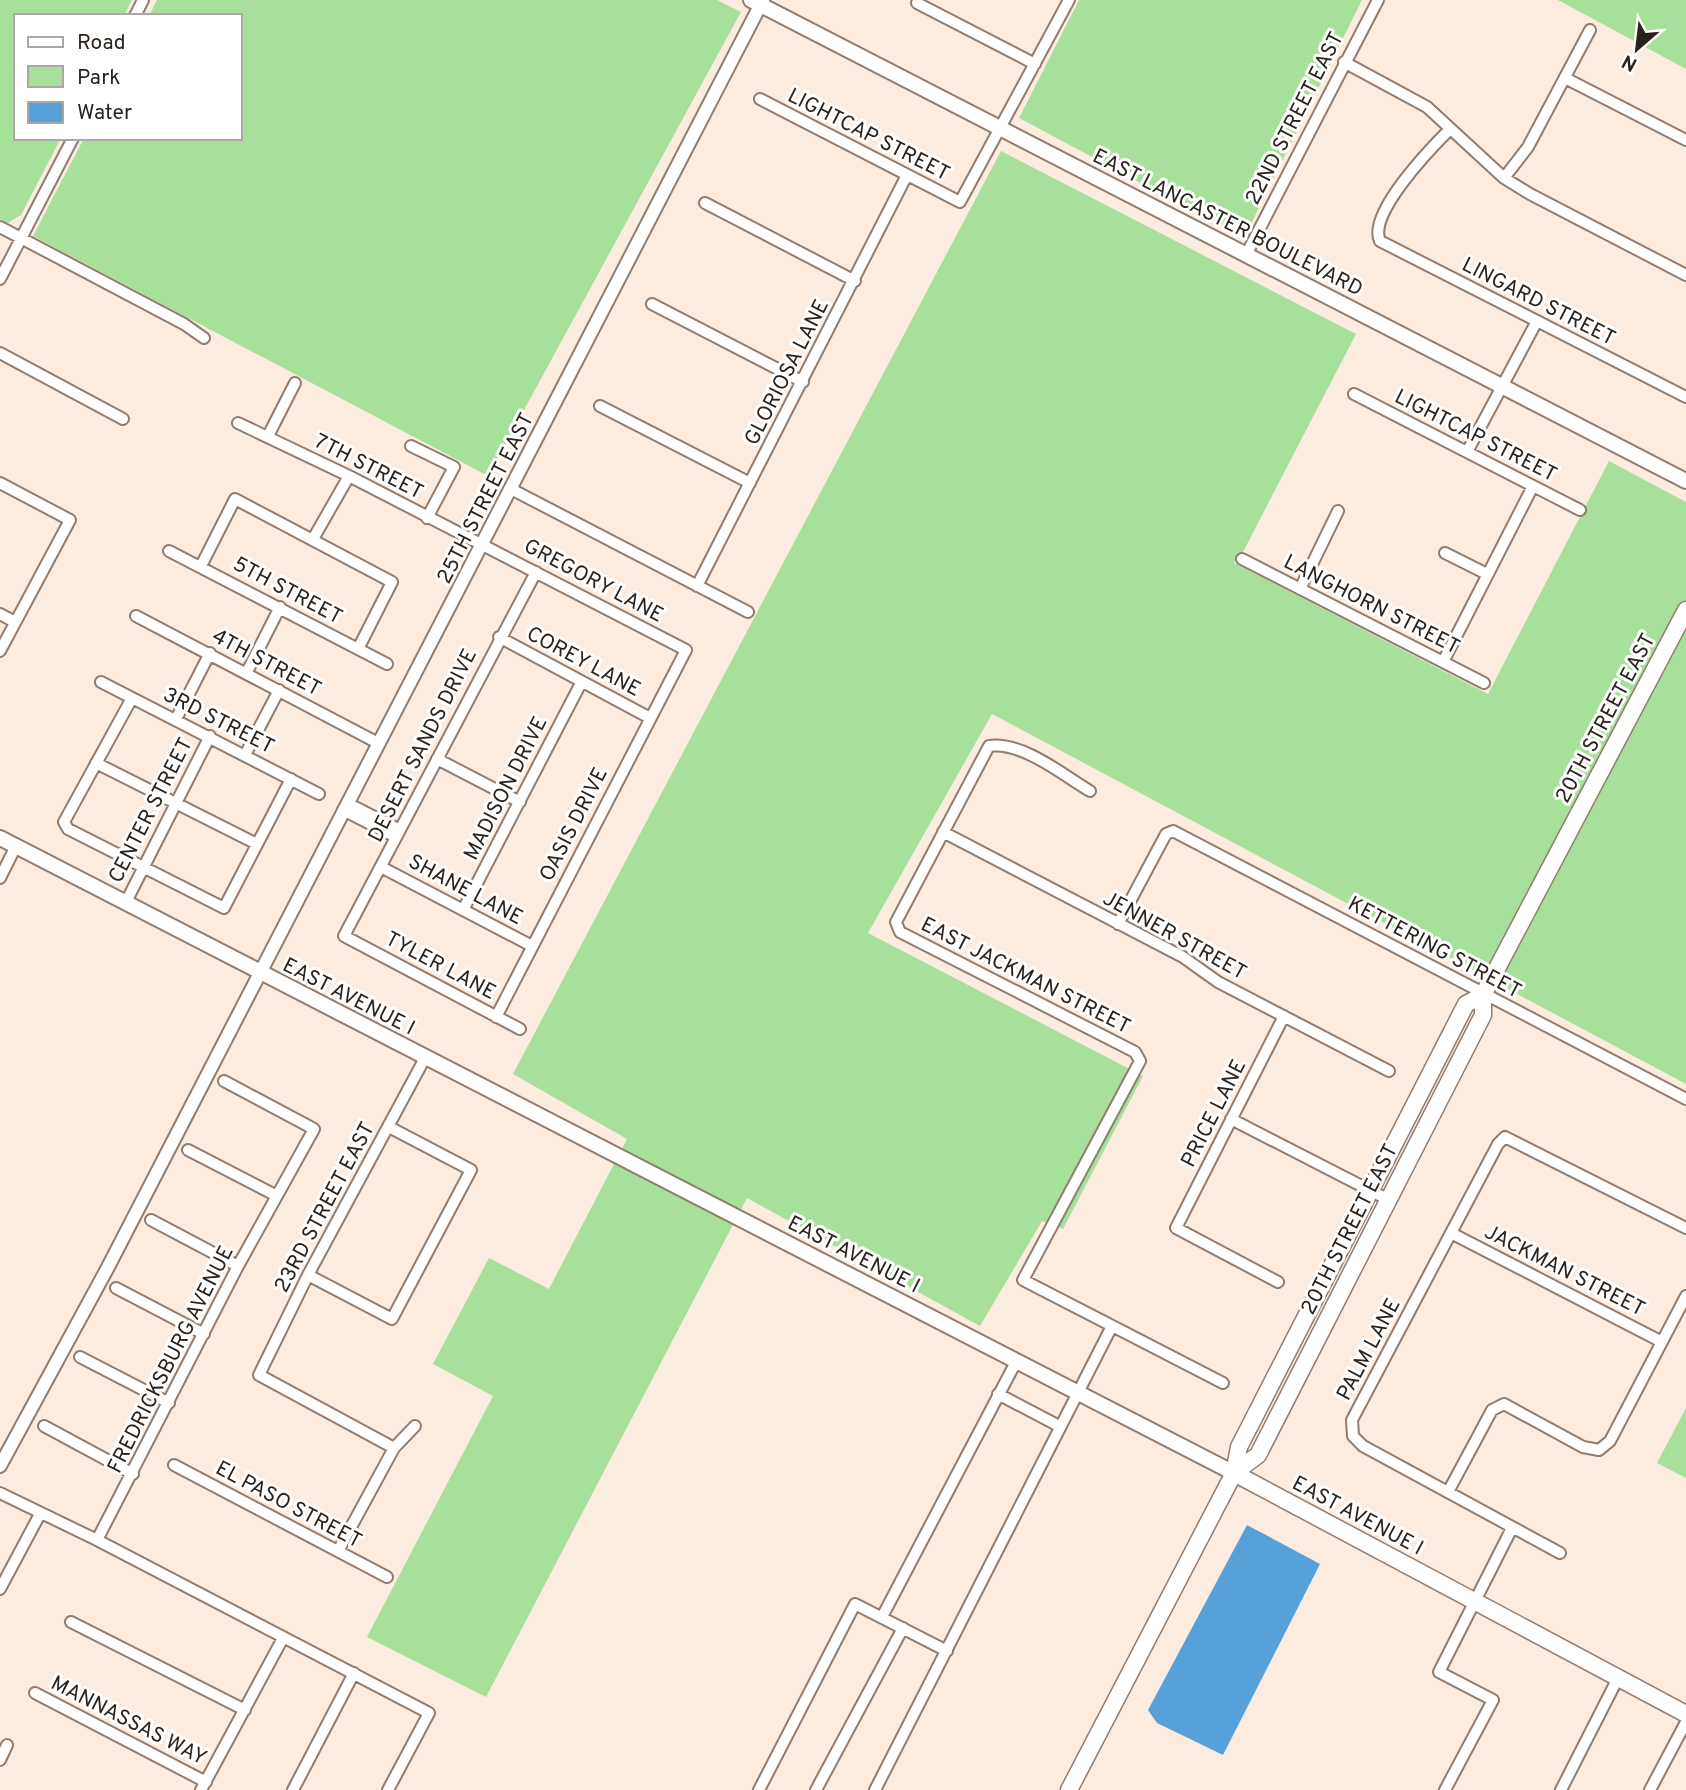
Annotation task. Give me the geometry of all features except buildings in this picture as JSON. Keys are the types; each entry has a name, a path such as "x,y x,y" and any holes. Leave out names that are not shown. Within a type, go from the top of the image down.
{"main road":[{"name":"EAST LANCASTER BOULEVARD","path":"759,2 1686,481"},
{"name":"20TH STREET EAST","path":"1234,1473 1258,1455 1483,1015 1483,995 1686,610"},
{"name":"EAST AVENUE I","path":"0,838 1017,1360 1686,1714"},
{"name":"20TH STREET EAST","path":"1069,1790 1234,1473 1238,1447 1466,1004 1483,995"}],"street":[{"path":"1000,128 1069,0"},
{"name":"22ND STREET EAST","path":"1246,255 1378,0"},
{"name":"25TH STREET EAST","path":"0,1466 107,1269 483,544 759,2"},
{"path":"917,3 1035,64"},
{"path":"1504,178 1528,147 1590,30"},
{"path":"1344,62 1408,95 1504,178 1686,275"},
{"path":"1565,78 1686,140"},
{"name":"LIGHTCAP STREET","path":"760,99 960,202 1000,128"},
{"name":"LINGARD STREET","path":"1450,129 1406,178 1378,226 1377,236 1384,245 1686,397"},
{"path":"0,279 72,140"},
{"name":"GLORIOSA LANE","path":"697,586 908,175"},
{"path":"705,203 855,281"},
{"path":"0,227 184,324 204,338"},
{"path":"652,304 803,382"},
{"path":"1467,452 1536,321"},
{"path":"0,353 123,419"},
{"path":"268,436 295,383"},
{"name":"LIGHTCAP STREET","path":"1354,394 1580,510"},
{"path":"600,405 750,483"},
{"name":"7TH STREET","path":"238,423 483,544"},
{"path":"411,446 454,467 426,518"},
{"path":"313,539 349,476"},
{"path":"0,483 70,520 0,651"},
{"path":"1443,662 1533,486"},
{"path":"511,489 747,612"},
{"path":"201,566 235,499 313,539 392,582 358,649"},
{"path":"1300,589 1338,511"},
{"name":"GREGORY LANE","path":"483,544 686,650"},
{"name":"5TH STREET","path":"169,551 387,664"},
{"path":"1445,553 1487,574"},
{"name":"LANGHORN STREET","path":"1242,559 1484,683"},
{"name":"DESERT SANDS DRIVE","path":"344,936 499,637 536,572"},
{"path":"247,672 280,607"},
{"path":"0,614 15,622"},
{"name":"4TH STREET","path":"136,617 247,672 378,743"},
{"name":"COREY LANE","path":"499,637 650,718"},
{"name":"OASIS DRIVE","path":"496,1017 686,650"},
{"path":"176,719 210,653"},
{"name":"3RD STREET","path":"101,682 319,794"},
{"name":"MADISON DRIVE","path":"463,910 581,682"},
{"path":"245,755 279,690"},
{"path":"132,698 64,822 68,829 224,908 291,779"},
{"name":"CENTER STREET","path":"125,902 210,736"},
{"path":"943,832 989,746 1002,744 1018,751 1090,791"},
{"path":"437,759 520,802"},
{"path":"96,763 257,844"},
{"path":"345,806 398,833"},
{"name":"KETTERING STREET","path":"1118,924 1166,834 1173,831 1686,1099"},
{"name":"EAST JACKMAN STREET","path":"943,832 896,922 900,932 1135,1052 1140,1061 1023,1280 1112,1326"},
{"name":"JENNER STREET","path":"943,832 1183,957 1218,982 1389,1071"},
{"path":"0,878 16,846"},
{"name":"SHANE LANE","path":"381,867 532,946"},
{"name":"TYLER LANE","path":"344,936 520,1029"},
{"name":"PRICE LANE","path":"1278,1282 1176,1228 1284,1016"},
{"name":"23RD STREET EAST","path":"394,1448 259,1375 308,1275 425,1058"},
{"name":"FREDRICKSBURG AVENUE","path":"97,1540 238,1266 314,1129 225,1081"},
{"path":"1231,1119 1387,1199"},
{"path":"308,1275 392,1319 471,1170 389,1127"},
{"name":"PALM LANE","path":"1560,1553 1363,1446 1353,1436 1352,1420 1497,1144 1505,1137 1519,1141 1686,1228"},
{"path":"188,1150 277,1196"},
{"path":"151,1220 238,1266"},
{"name":"JACKMAN STREET","path":"1451,1233 1662,1342"},
{"path":"116,1288 204,1334"},
{"path":"1448,1492 1492,1410 1504,1404 1583,1447 1599,1450 1611,1441 1686,1296"},
{"path":"876,1790 1112,1326 1223,1383"},
{"path":"80,1357 169,1403"},
{"path":"882,1617 1017,1360"},
{"path":"998,1394 1059,1426"},
{"path":"44,1426 133,1474"},
{"path":"338,1552 394,1448 415,1426"},
{"name":"EL PASO STREET","path":"174,1465 387,1577"},
{"path":"0,1493 97,1540 429,1713 388,1790"},
{"path":"0,1589 40,1514"},
{"path":"1446,1790 1493,1700 1439,1672 1512,1528"},
{"path":"760,1790 855,1604 947,1651"},
{"path":"71,1622 246,1710"},
{"path":"816,1790 903,1628"},
{"path":"204,1786 283,1638"},
{"path":"293,1790 354,1673"},
{"path":"1562,1790 1618,1678"},
{"name":"MANNASSAS WAY","path":"35,1693 204,1786"},
{"path":"1650,1790 1686,1722"},
{"path":"0,1760 7,1745"}],"green space":[{"path":"0,0 132,0 125,14 14,14 14,140 60,140 21,215 8,223 0,219"},
{"path":"157,0 717,0 741,12 488,476 33,236 83,140 242,140 242,14 150,14"},
{"path":"1079,0 1362,0 1248,230 1218,224 1019,118"},
{"path":"1558,0 1686,0 1686,69"},
{"path":"1001,151 1356,334 1244,550 1234,563 1488,694 1609,461 1686,502 1686,1084 992,714 868,933 1143,1076 1063,1229 1042,1221 980,1326 747,1198 486,1697 367,1637 493,1396 433,1364 489,1258 549,1289 627,1139 513,1074"},
{"path":"1686,1408 1686,1478 1657,1463"}],"water":[{"path":"1247,1525 1320,1564 1223,1755 1157,1723 1148,1710"}]}
